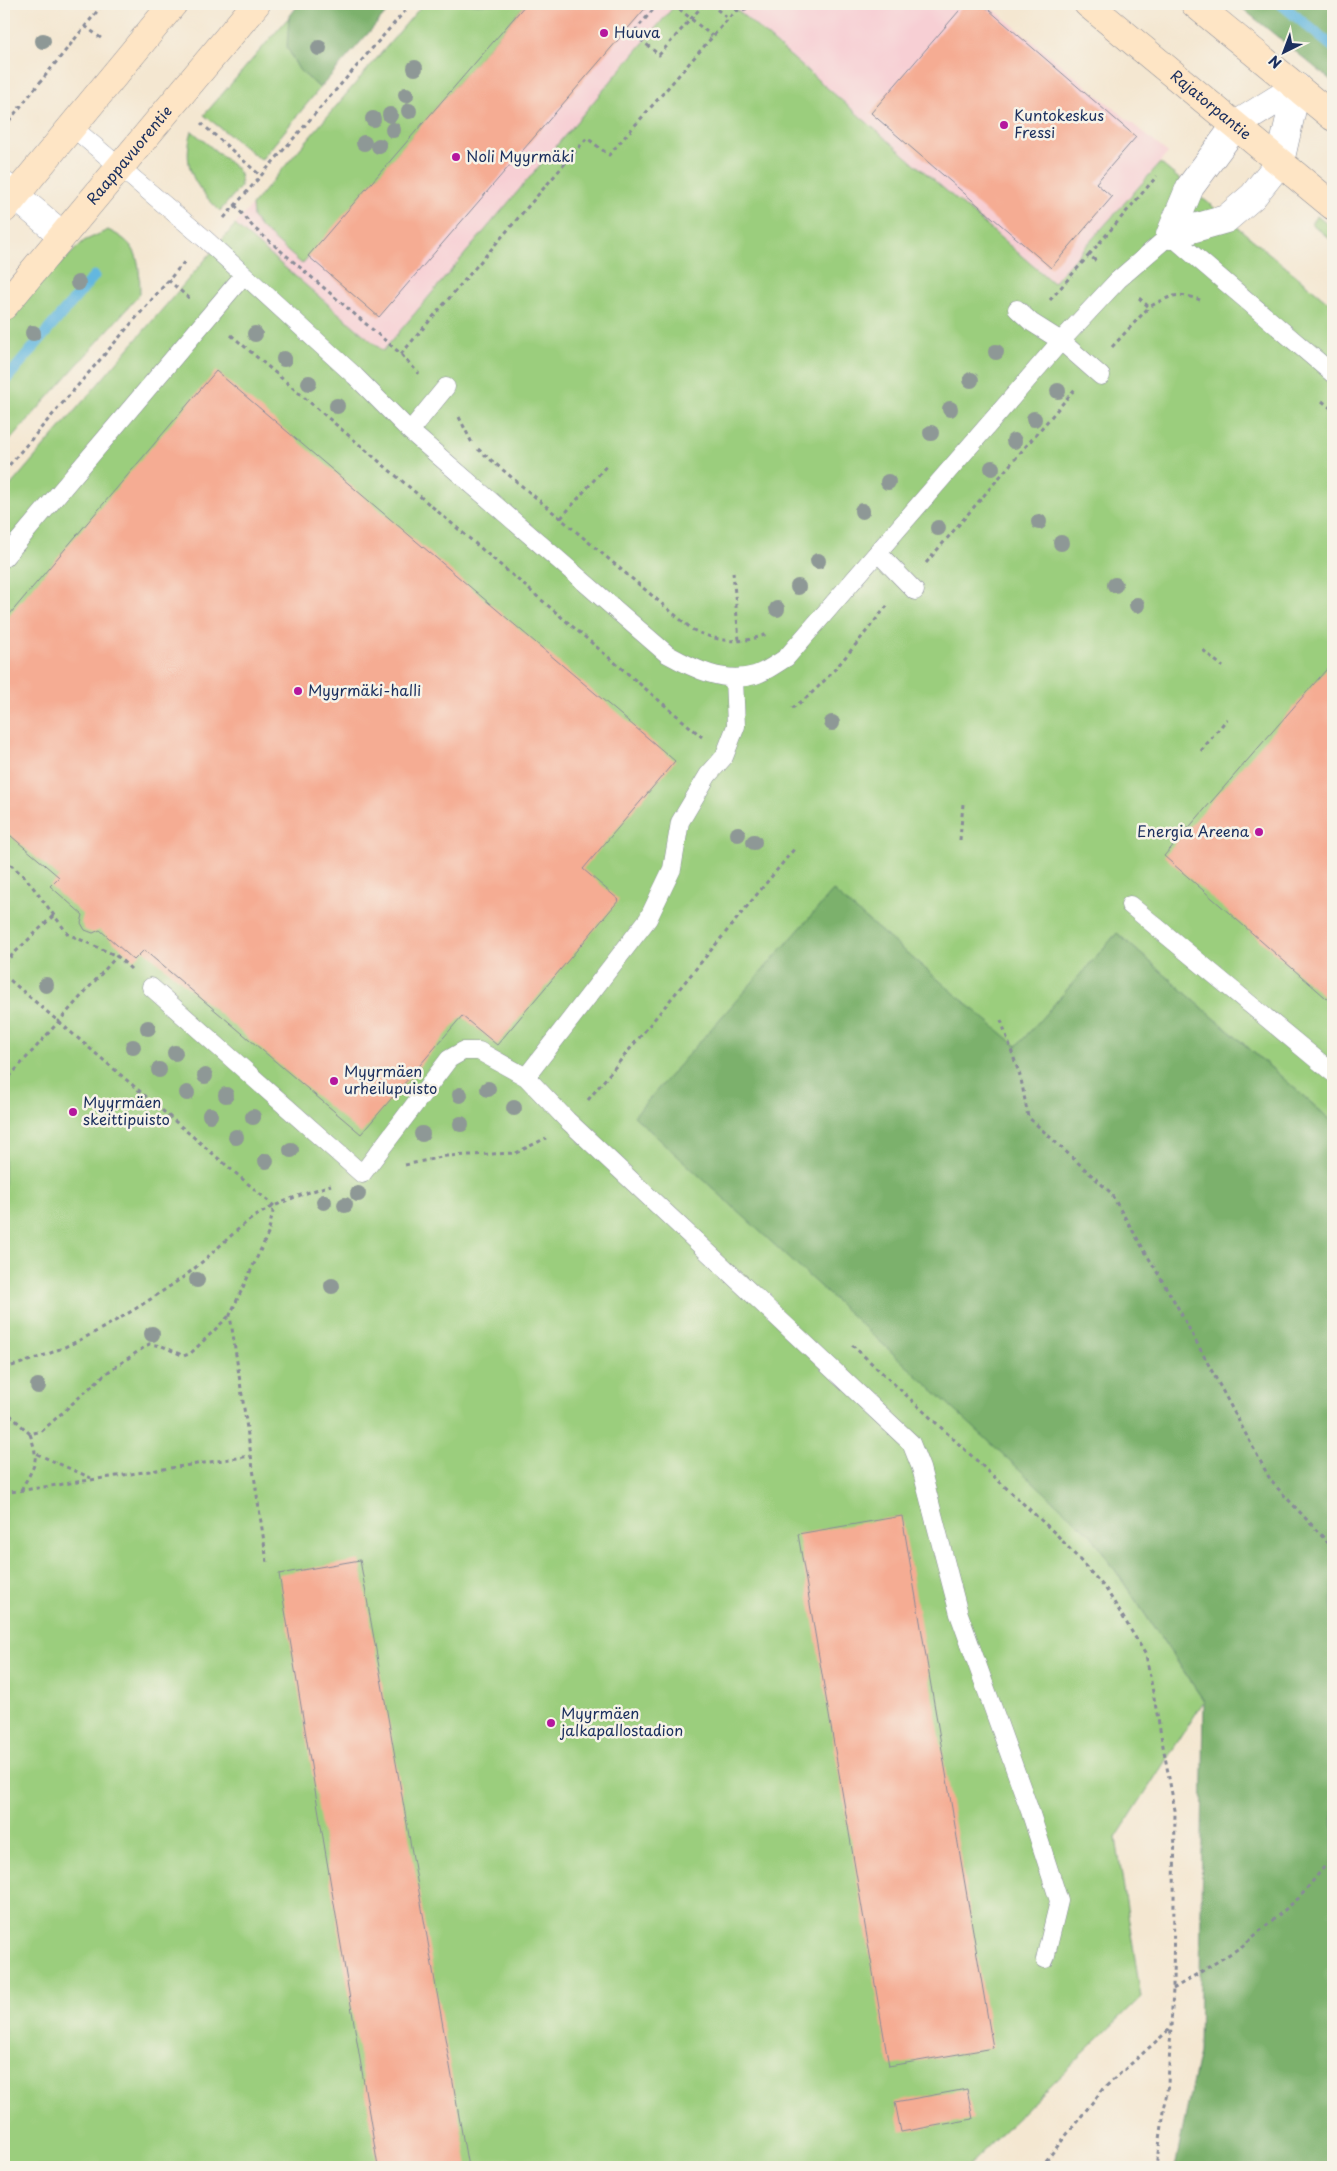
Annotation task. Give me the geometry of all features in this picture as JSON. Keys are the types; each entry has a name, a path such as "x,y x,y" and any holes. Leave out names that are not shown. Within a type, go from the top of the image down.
{"main road":[{"path":"8,197 72,126 173,4"},
{"name":"Raappavuorentie","path":"4,306 256,4"},
{"name":"Rajatorpantie","path":"1088,4 1333,206"},
{"path":"1196,4 1333,117"}],"street":[{"path":"1170,235 1190,186 1236,125 1296,87"},
{"path":"1170,235 1226,219 1253,196 1280,162 1296,87"},
{"path":"8,197 62,235"}],"lane":[{"path":"72,126 205,239 242,276 355,376 410,431 667,654 700,672 734,678 756,675 786,658 1061,341 1118,280 1170,235 1333,374"},
{"path":"4,558 242,276"},
{"path":"1017,309 1031,322 1061,341 1096,372"},
{"path":"410,431 442,391"},
{"path":"878,553 911,587"},
{"path":"526,1077 648,919 672,869 680,822 708,775 724,757 736,726 734,678"},
{"path":"1130,905 1333,1073"},
{"path":"151,987 362,1174 450,1059 463,1051 479,1051 526,1077 567,1120 911,1443 921,1468 960,1614 1030,1811 1059,1901 1046,1959"}],"path":[{"path":"4,128 103,4"},
{"path":"4,471 168,280 281,154 411,4"},
{"path":"658,4 633,33 659,55 704,4"},
{"path":"673,4 712,36"},
{"path":"710,4 728,19"},
{"path":"401,354 587,138 609,155 736,11 760,6"},
{"path":"1031,322 1162,169"},
{"path":"235,205 253,227 442,391 463,422 472,444 693,630 717,640 755,639 773,631"},
{"path":"1089,255 1149,307"},
{"path":"168,280 704,739"},
{"path":"792,708 804,702 911,587 1096,372 1149,307 1173,294 1191,296 1204,302"},
{"path":"1319,398 1333,410"},
{"path":"561,518 608,464"},
{"path":"733,572 739,640"},
{"path":"1203,650 1223,667"},
{"path":"1201,751 1227,719"},
{"path":"960,840 963,804"},
{"path":"4,1368 44,1356 113,1324 181,1278 244,1225 274,1206 362,1174 446,1156 516,1153 547,1137 588,1099 795,848"},
{"path":"4,859 26,878 68,934 118,956 151,987"},
{"path":"4,963 54,915"},
{"path":"4,1083 118,956"},
{"path":"4,975 274,1206"},
{"path":"1001,1020 1021,1079 1028,1117 1110,1192 1177,1306 1271,1481 1326,1537 1333,1548"},
{"path":"588,1099 595,1106"},
{"path":"30,1434 42,1431 105,1374 148,1344 162,1346 184,1356 191,1353 230,1315 268,1234 274,1206"},
{"path":"230,1315 267,1562"},
{"path":"848,1341 1057,1535 1106,1589 1146,1655 1175,1810 1173,1989 1168,2084 1156,2167"},
{"path":"4,1409 30,1434 37,1454 35,1463 20,1490"},
{"path":"37,1454 92,1478"},
{"path":"4,1493 92,1478 250,1456"},
{"path":"1173,1989 1241,1948 1300,1897 1333,1856"},
{"path":"1041,2167 1103,2088 1171,2027"}],"shaded area":[{"path":"423,4 676,4 383,352 235,225"},
{"name":"Kuntokeskus Fressi","path":"730,4 987,4 1168,153 1054,283"}],"green space":[{"path":"299,4 394,4 320,88 299,70 287,47 289,17"},
{"path":"423,4 526,4 302,264 261,228 253,217 252,205"},
{"name":"Myyrmäen urheilupuisto","path":"676,4 730,4 1053,283 1160,163 1333,306 1333,1122 1117,933 1017,1047 833,891 1092,1536 1204,1701 1116,1838 1141,1997 967,2167 4,2167 4,493 235,225 383,351"},
{"path":"1237,4 1333,4 1333,82"},
{"path":"289,17 289,41 292,58 302,72 320,88 261,160 204,115"},
{"path":"192,131 236,168 240,174 241,186 220,211 197,185 192,175 188,155"},
{"path":"1317,216 1333,229 1333,242 1311,223"},
{"path":"108,230 127,242 136,255 140,294 4,447 4,326 47,277 84,241"},
{"path":"833,891 1017,1046 1117,933 1333,1122 1333,2167 1175,2167 1199,2051 1204,1701 1092,1536 634,1116"}],"building":[{"name":"Noli Myyrmäki","path":"526,4 649,4 379,317 308,256"},
{"name":"Kuntokeskus Fressi","path":"965,4 982,4 1136,137 1096,183 1112,197 1051,268 871,113"},
{"name":"Myyrmäki-halli","path":"216,371 675,761 583,869 619,900 497,1045 462,1016 361,1134 144,950 134,960 100,930 93,933 85,930 81,923 83,915 50,886 59,877 4,830 4,621"},
{"name":"Energia Areena","path":"1333,662 1333,1004 1164,856"},
{"path":"902,1516 993,2048 889,2066 798,1534"},
{"path":"360,1560 468,2167 378,2167 279,1574"},
{"path":"967,2089 973,2119 901,2132 895,2102"}],"waterway":[{"path":"1281,4 1333,47"},
{"path":"4,382 94,276"}],"place":[{"name":"Huuva","path":"604,33"},
{"name":"Kuntokeskus Fressi","path":"1004,125"},
{"name":"Noli Myyrmäki","path":"456,157"},
{"name":"Myyrmäki-halli","path":"298,691"},
{"name":"Energia Areena","path":"1259,832"},
{"name":"Myyrmäen urheilupuisto","path":"334,1081"},
{"name":"Myyrmäen skeittipuisto","path":"73,1112"},
{"name":"Myyrmäen jalkapallostadion","path":"551,1723"}]}
